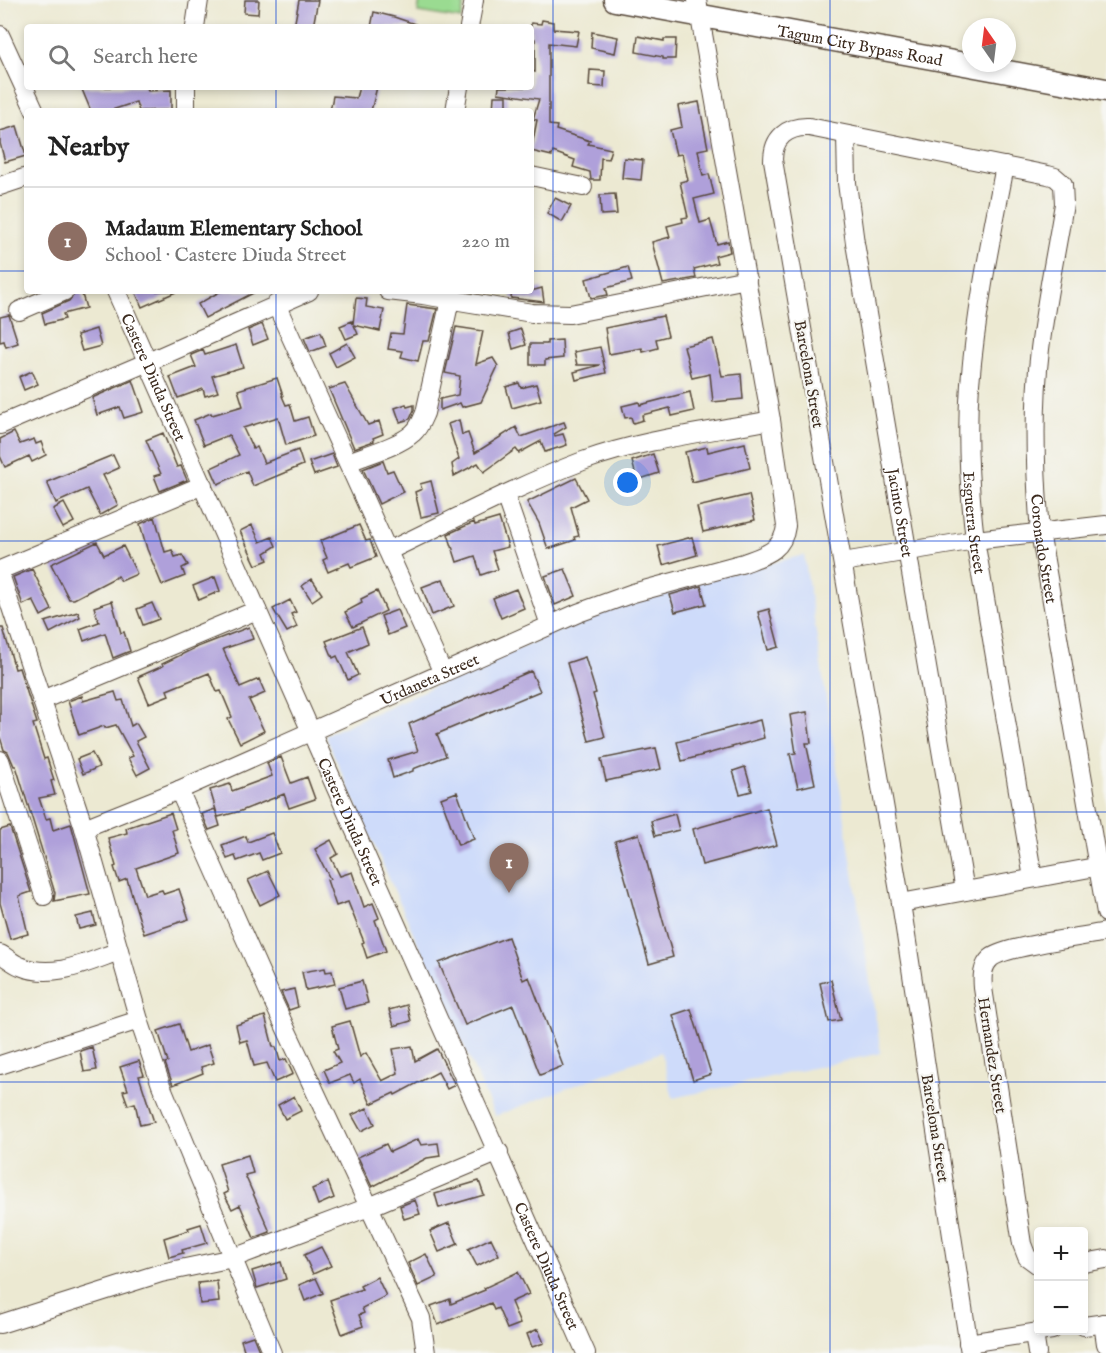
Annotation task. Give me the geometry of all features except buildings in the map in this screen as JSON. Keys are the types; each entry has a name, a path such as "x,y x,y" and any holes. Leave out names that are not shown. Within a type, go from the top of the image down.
{"main road":[{"name":"Tagum City Bypass Road","path":"615,0 698,8 1106,90"}],"street":[{"path":"195,24 199,0"},
{"path":"470,24 474,0"},
{"path":"388,551 584,460 614,451 771,420 698,8"},
{"path":"0,35 24,87"},
{"path":"25,90 34,108"},
{"path":"186,90 186,108"},
{"path":"455,108 458,90"},
{"name":"Barcelona Street","path":"969,1348 901,903 773,150 782,134 800,127 1005,166 1055,177 1063,184"},
{"name":"Jacinto Street","path":"846,135 851,222 965,891"},
{"name":"Esguerra Street","path":"1005,166 985,273 970,384 969,492 975,540 1033,878"},
{"path":"534,177 583,187"},
{"path":"0,186 24,178"},
{"name":"Coronado Street","path":"1063,184 1064,204 1040,349 1036,449 1040,532 1102,866 1106,913"},
{"path":"427,294 532,313 570,314 747,279"},
{"path":"19,311 58,294"},
{"name":"Castere Diuda Street","path":"117,294 586,1353"},
{"path":"0,425 301,294"},
{"path":"348,462 404,439 412,434 420,424 425,413 450,300"},
{"path":"276,304 443,673"},
{"name":"Urdaneta Street","path":"84,828 179,790 550,625 633,593 751,560 770,552 779,545 786,526 771,420"},
{"path":"203,485 0,572 84,828 139,1020 172,1114 272,1353"},
{"path":"505,495 550,625"},
{"path":"843,562 975,540 1106,525"},
{"path":"42,699 257,610"},
{"path":"2,769 44,896"},
{"path":"179,790 272,999 421,1318 424,1352"},
{"path":"901,903 1102,866"},
{"name":"Hernandez Street","path":"1034,1262 1027,1257 1022,1244 983,988 983,972 992,958 1009,950 1106,932"},
{"path":"0,954 20,966 44,971 74,967 119,951"},
{"path":"0,1065 139,1020"},
{"path":"0,1324 161,1273 233,1258 369,1207 499,1152"},
{"path":"1088,1262 1106,1259"},
{"path":"1088,1325 1105,1323 1106,1344"},
{"path":"969,1348 1034,1334"},
{"path":"1037,1353 1042,1335"}],"shaded area":[{"path":"804,555 881,1053 673,1098 661,1052 495,1116 325,735 609,608 688,584"}],"green space":[{"path":"420,0 465,0 461,19 418,12"}],"place":[{"name":"Madaum Elementary School","path":"509,893"}]}
